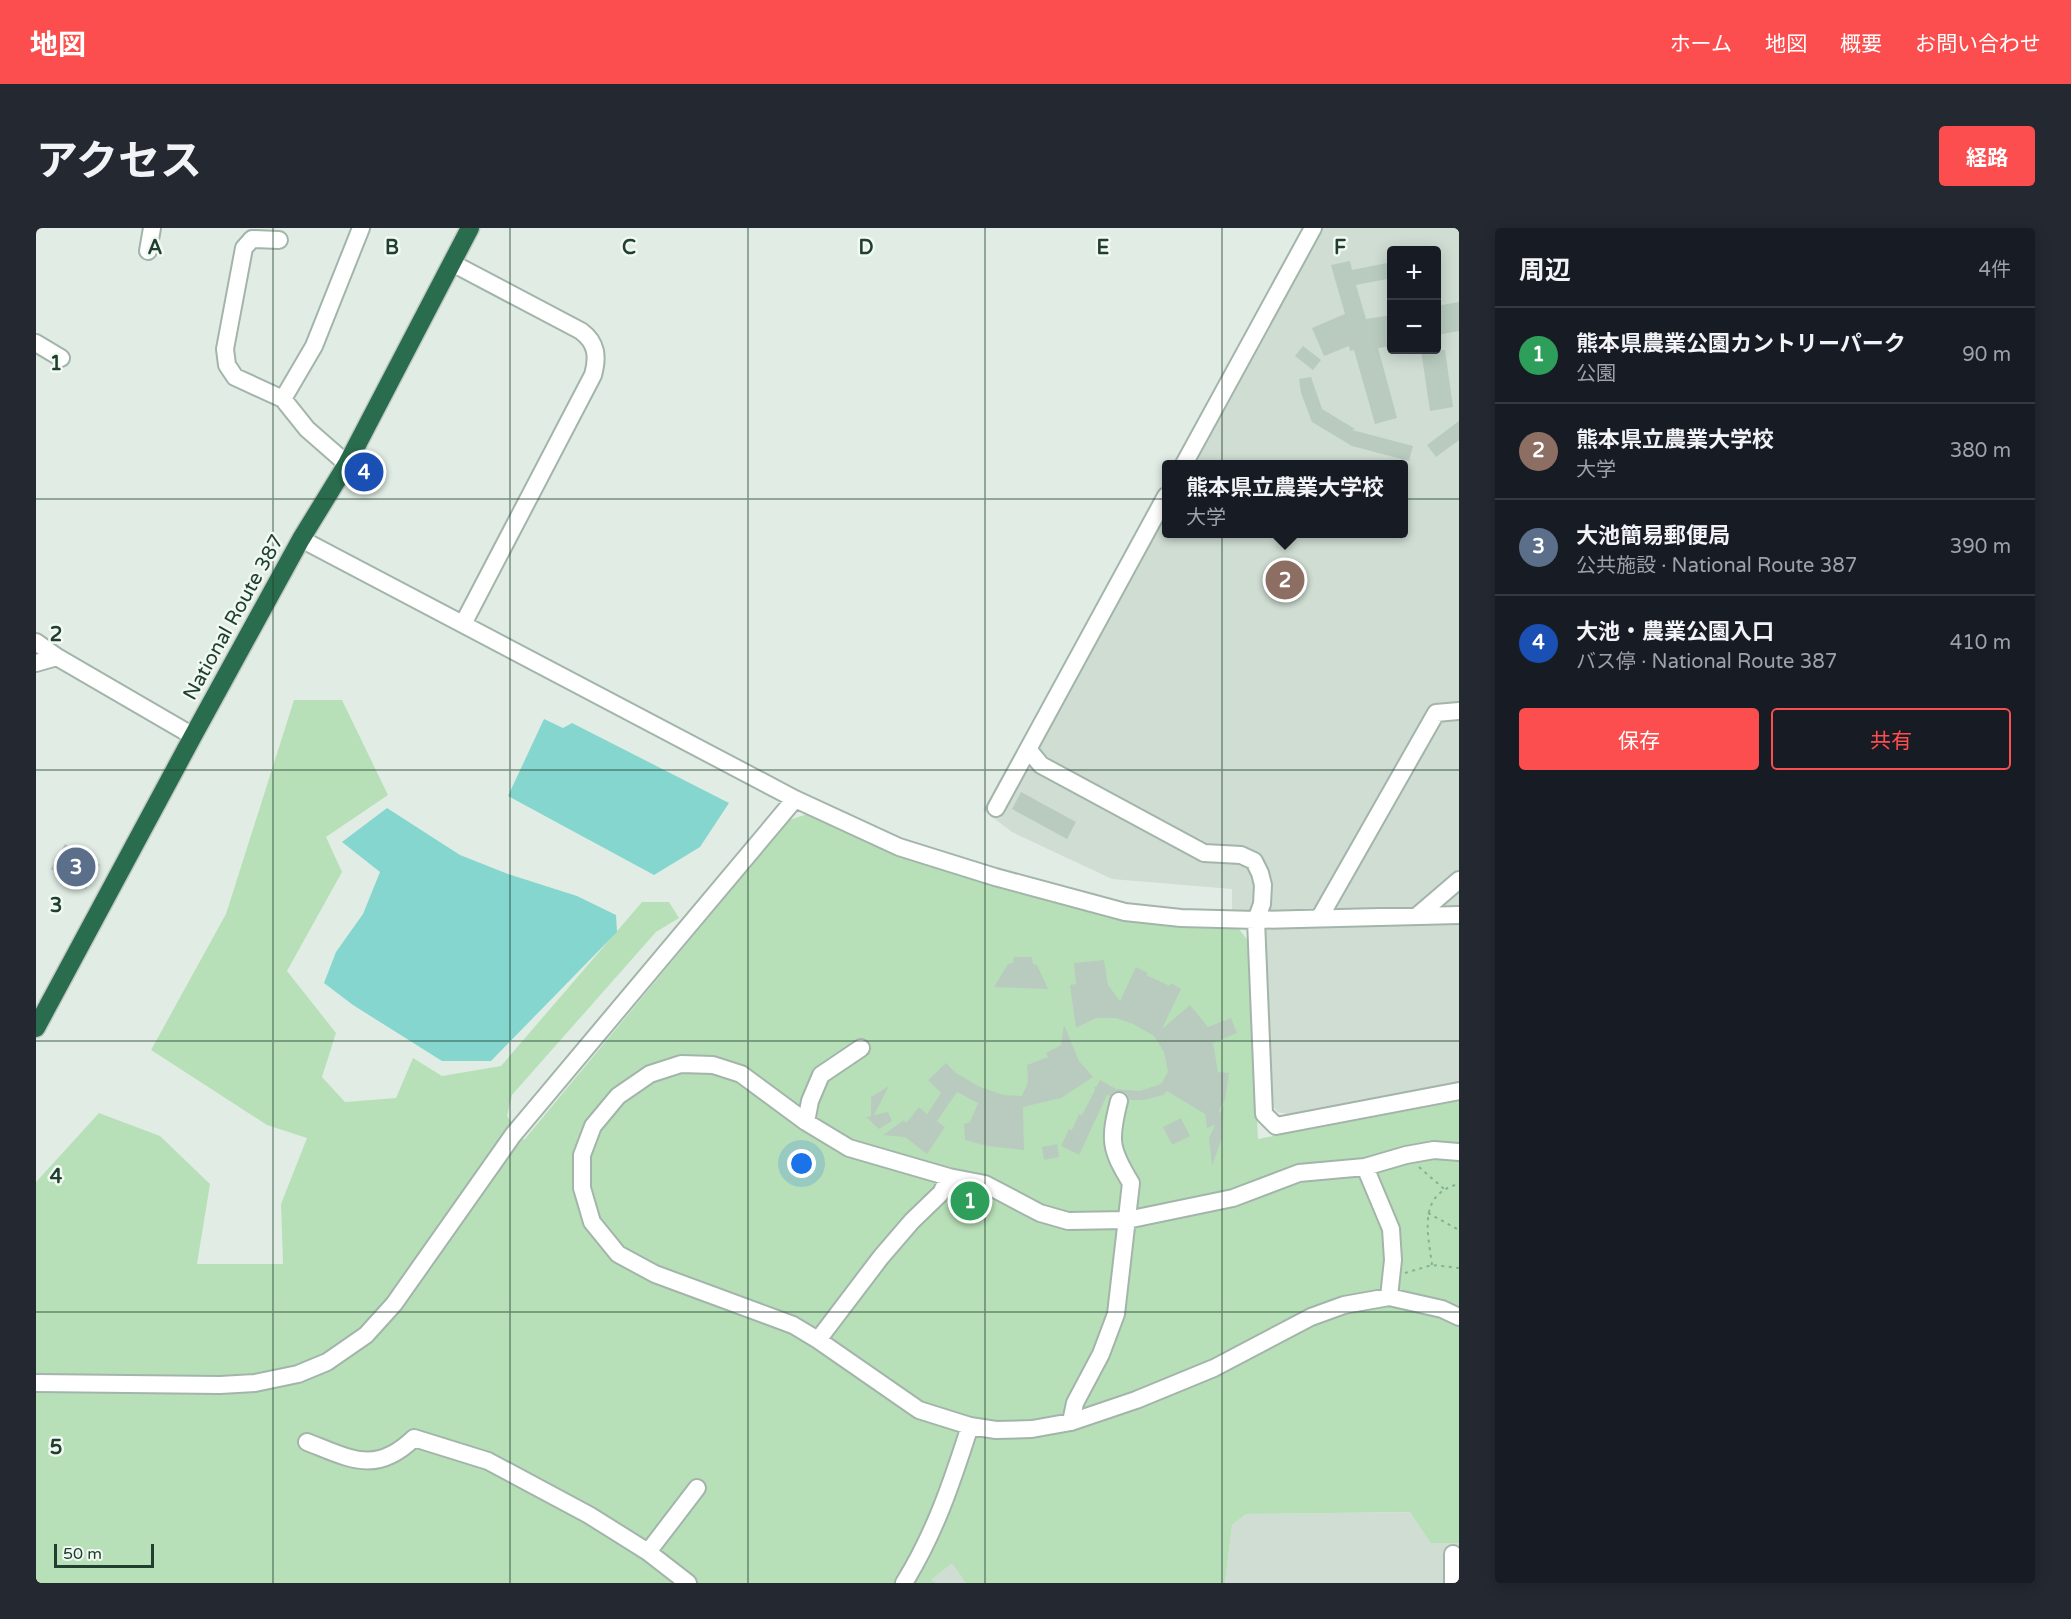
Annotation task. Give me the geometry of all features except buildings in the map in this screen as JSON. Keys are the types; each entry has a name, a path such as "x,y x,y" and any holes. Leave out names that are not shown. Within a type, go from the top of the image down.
{"highway":[{"name":"National Route 387","path":"37,1026 301,539 347,464 471,228"}],"street":[{"path":"148,251 152,228"},
{"path":"283,399 314,345 362,228"},
{"path":"1187,460 1313,228"},
{"path":"279,240 252,239 244,248 225,349 227,365 235,377 283,399 307,429 347,464"},
{"path":"452,263 581,331 592,341 597,356 593,375 463,624"},
{"path":"36,343 61,358"},
{"path":"996,808 1162,505"},
{"path":"301,539 795,799 899,847 995,877 1114,909 1181,918 1256,920 1459,915"},
{"path":"36,642 57,657 193,736"},
{"path":"36,663 57,657"},
{"path":"1320,917 1436,713 1459,711"},
{"path":"1028,749 1041,765 1204,853 1241,855 1254,861 1263,885 1262,904 1256,920 1264,1114 1276,1126 1459,1091"},
{"path":"36,1383 220,1385 255,1383 298,1374 318,1366 366,1335 394,1304 513,1135 795,799"},
{"path":"1417,916 1459,880"},
{"path":"806,1122 810,1101 821,1075 861,1047"},
{"path":"1459,1152 1434,1150 1406,1155 1365,1167 1299,1173 1233,1198 1127,1220 1068,1221 1040,1213 985,1184 949,1177 849,1148 806,1122 741,1074 713,1065 681,1064 650,1074 618,1096 593,1126 582,1155 582,1188 592,1222 618,1254 655,1274 793,1325 919,1410 970,1426 1008,1430 1032,1429 1071,1422 1136,1400 1214,1368 1311,1317 1344,1305 1389,1298 1442,1309 1459,1317"},
{"path":"1071,1422 1075,1403 1101,1354 1116,1314 1131,1183 1112,1143 1119,1101"},
{"path":"1365,1167 1391,1229 1393,1260 1389,1298"},
{"path":"818,1340 881,1257 912,1221 941,1193 949,1177"},
{"path":"904,1583 932,1532 970,1426"},
{"path":"308,1442 354,1460 379,1460 400,1452 414,1438 488,1461 589,1515 648,1552 688,1583"},
{"path":"648,1552 697,1488"},
{"path":"1453,1554 1453,1583"}],"path":[{"path":"1406,1155 1444,1189"},
{"path":"1432,1265 1426,1218 1432,1204 1444,1189 1459,1184"},
{"path":"1428,1213 1459,1230"},
{"path":"1391,1277 1432,1265 1459,1268"}],"shaded area":[{"path":"1306,228 1459,228 1459,1084 1293,1115 1277,1112 1269,1099 1264,928 1277,912 1232,910 1232,889 1112,879 1012,832 983,810 1162,486 1162,538 1408,538 1408,460 1176,460"},
{"path":"1429,1512 1448,1543 1459,1543 1459,1583 1225,1583 1232,1525 1246,1514"},
{"path":"985,1536 1000,1583 927,1583"}],"green space":[{"path":"294,700 342,700 388,795 326,837 342,872 287,971 336,1033 322,1077 345,1102 396,1098 413,1058 442,1076 501,1066 642,902 669,902 679,918 656,932 512,1095 507,1116 524,1140 789,820 811,813 1123,920 1239,929 1249,942 1258,1139 1459,1101 1459,1543 1431,1543 1410,1512 1246,1514 1232,1525 1225,1583 966,1583 952,1563 931,1580 936,1583 36,1583 36,1182 99,1113 160,1136 210,1184 197,1264 283,1264 281,1204 307,1138 267,1125 151,1050 226,914"}],"water":[{"path":"544,719 563,728 572,723 729,803 700,847 654,875 508,796"},
{"path":"387,808 460,855 508,874 577,896 616,915 617,932 491,1061 442,1061 353,1005 324,983 336,952 363,914 380,872 342,842"}],"place":[{"name":"大池・農業公園入口","path":"364,472"},
{"name":"熊本県立農業大学校","path":"1285,580"},
{"name":"大池簡易郵便局","path":"76,867"},
{"name":"熊本県農業公園カントリーパーク","path":"970,1201"}]}
